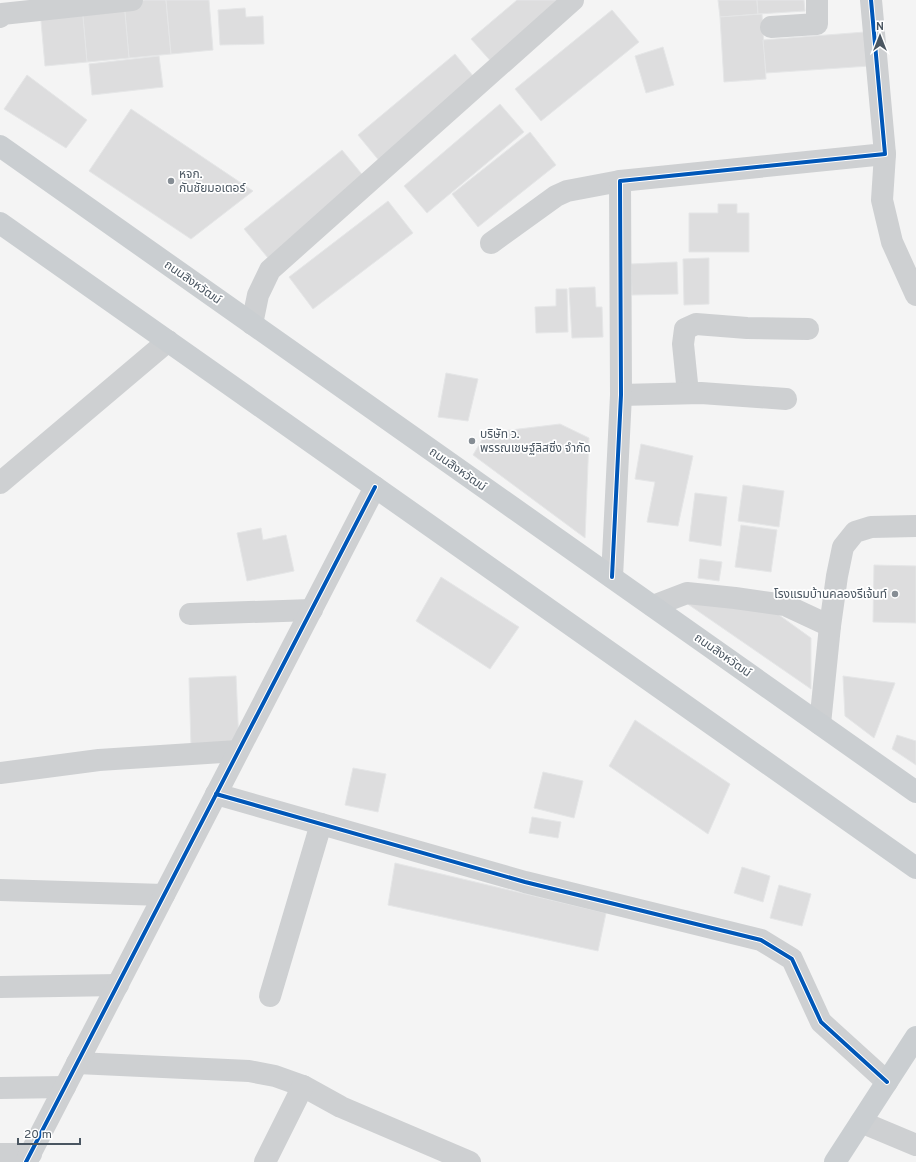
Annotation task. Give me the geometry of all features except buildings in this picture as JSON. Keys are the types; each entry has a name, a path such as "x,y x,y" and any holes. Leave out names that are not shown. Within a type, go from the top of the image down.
{"main road":[{"name":"ถนนสิงหวัฒน์","path":"0,146 916,792"},
{"path":"0,223 916,868"},
{"path":"835,1162 916,1037"}],"street":[{"path":"4,10 132,0"},
{"path":"252,324 258,295 270,270 573,0"},
{"path":"771,27 817,24 816,0"},
{"path":"871,0 885,154 882,200 892,242 909,267 916,295"},
{"path":"491,243 561,193 567,191 620,181 885,154"},
{"path":"612,577 621,395 620,181"},
{"path":"688,394 683,344 685,329 696,324 747,328 808,329"},
{"path":"0,483 168,341"},
{"path":"621,395 702,393 786,399"},
{"path":"0,1154 28,1158 375,487"},
{"path":"820,724 830,626 837,576 843,547 855,532 871,528 916,526"},
{"path":"653,606 687,593 735,598 785,605 830,626"},
{"path":"190,614 312,610"},
{"path":"0,773 99,760 238,751"},
{"path":"216,794 526,882 761,940 792,959 821,1022 887,1082"},
{"path":"270,996 321,824"},
{"path":"0,890 164,895"},
{"path":"0,987 118,985"},
{"path":"77,1064 249,1071 275,1076 304,1086 341,1107 470,1162"},
{"path":"264,1162 304,1086"},
{"path":"0,1088 65,1087"},
{"path":"861,1122 916,1145"}],"cycle path":[{"path":"612,577 621,395 620,181 885,154 871,0"},
{"path":"26,1162 375,487"},
{"path":"216,794 525,882 761,940 792,959 821,1022 887,1082"}],"place":[{"name":"หจก. กันชัยมอเตอร์","path":"171,181"},
{"name":"บริษัท ว. พรรณเชษฐ์ลิสซิ่ง จำกัด","path":"472,441"},
{"name":"โรงแรมบ้านคลองรีเจ้นท์","path":"895,594"}]}
